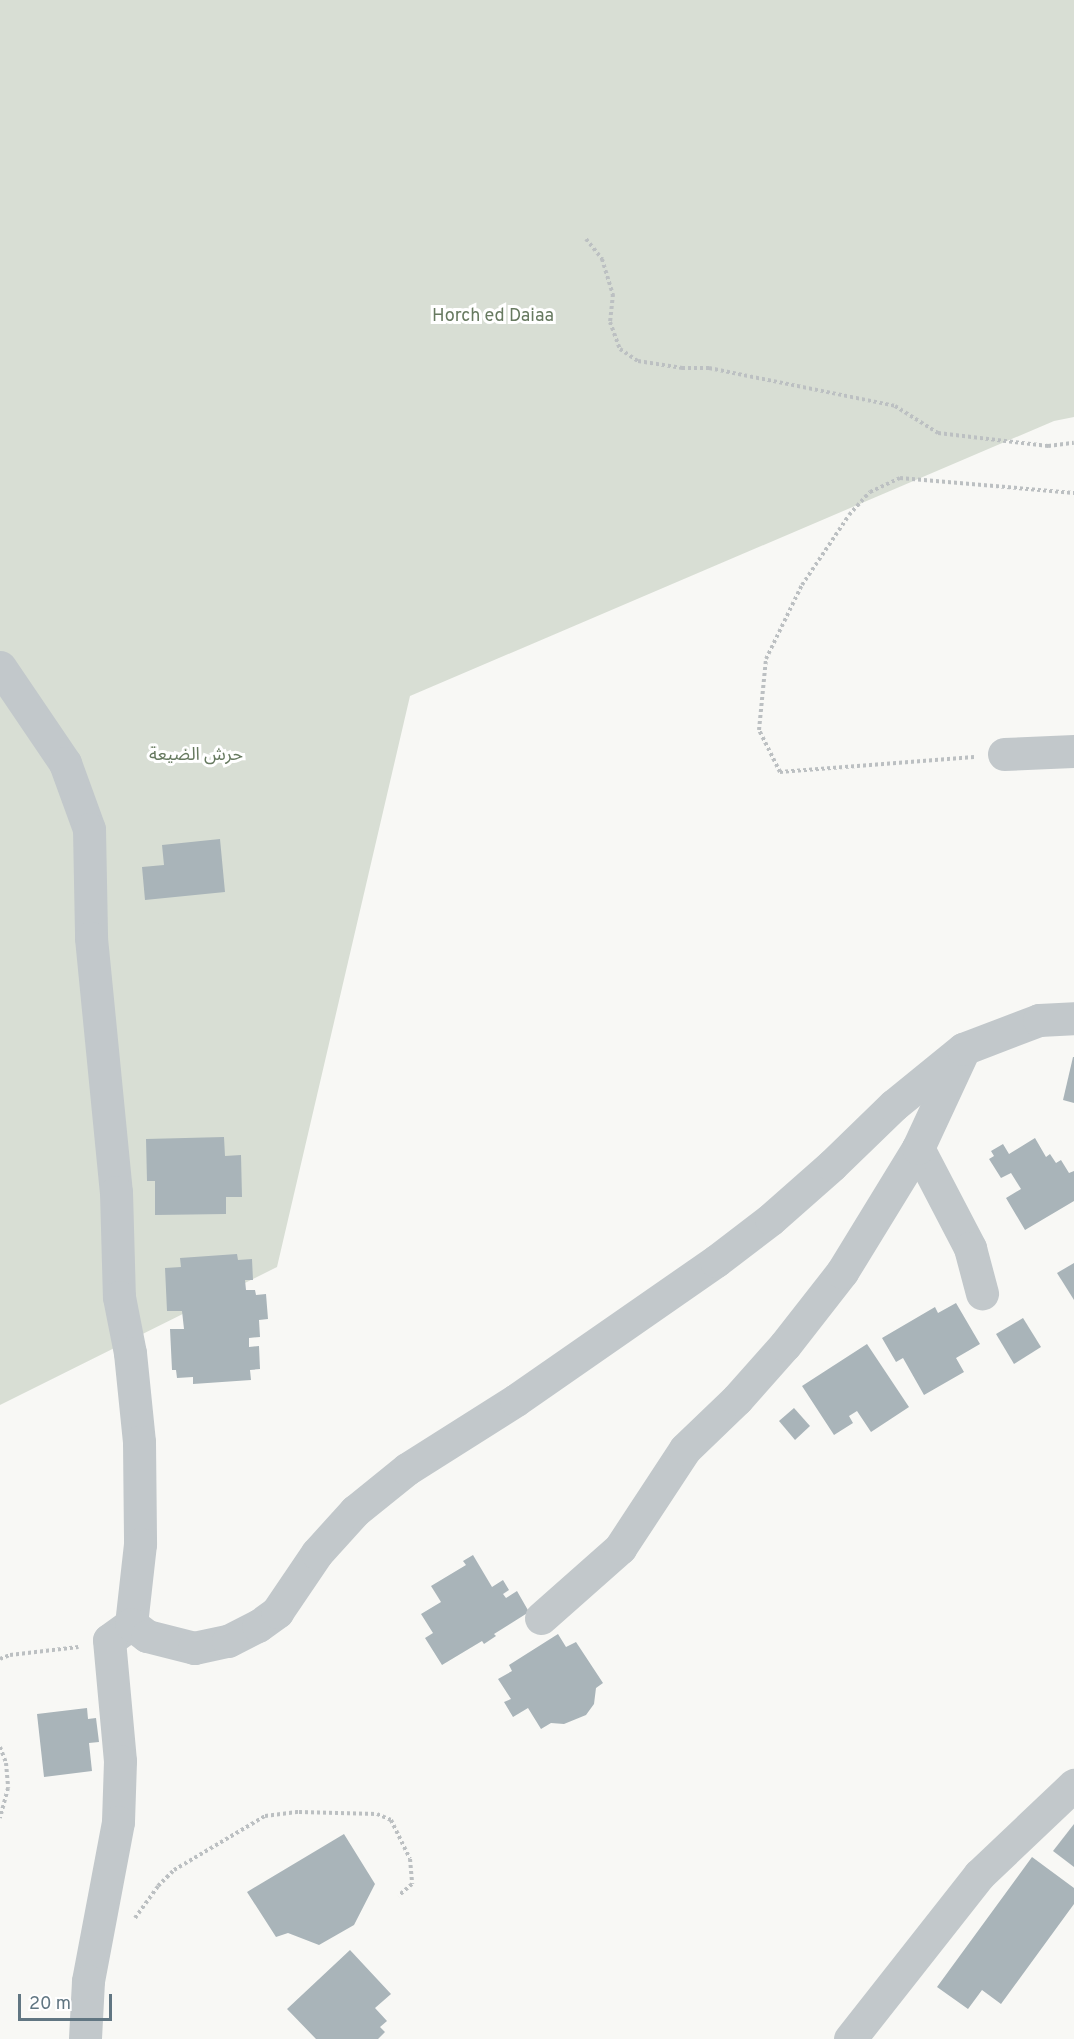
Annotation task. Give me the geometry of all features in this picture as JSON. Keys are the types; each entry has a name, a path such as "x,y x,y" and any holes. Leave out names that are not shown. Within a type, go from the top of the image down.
{"street":[{"path":"0,667 65,763 89,829 91,939 116,1192 118,1297 130,1353 139,1442 140,1544 120,1632 118,1822 88,1981 85,2039"},
{"path":"1004,754 1074,751"},
{"path":"120,1632 194,1648 228,1641 258,1626 277,1612 317,1553 355,1511 407,1469 526,1393 716,1261 771,1219 832,1165 894,1105 963,1049 1039,1020 1074,1017"},
{"path":"541,1618 620,1548 686,1449 737,1399 785,1345 842,1272 918,1148 963,1049"},
{"path":"918,1148 970,1248 982,1293"},
{"path":"850,2039 979,1875 1074,1785"}],"path":[{"path":"586,239 602,259 613,294 610,322 620,349 638,361 682,368 709,368 895,406 938,433 1048,446 1074,443"},
{"path":"1004,754 780,772 759,730 766,659 802,585 849,515 870,492 900,478 1074,493"},
{"path":"0,1659 10,1655 92,1646 120,1632"},
{"path":"0,1747 6,1763 8,1788 0,1818"},
{"path":"130,1925 158,1886 174,1870 265,1815 341,1811 377,1814 391,1820 410,1859 412,1884 398,1896"}],"green space":[{"name":"Horch ed Daiaa","path":"0,0 1074,0 1074,417 1054,421 410,696 277,1267 0,1405"}],"building":[{"path":"220,839 225,892 145,900 142,867 164,865 162,845"},
{"path":"1074,1057 1074,1103 1063,1100"},
{"path":"224,1137 225,1156 241,1155 242,1197 226,1197 226,1214 155,1215 155,1181 147,1181 146,1139"},
{"path":"1035,1138 1046,1157 1050,1154 1056,1163 1061,1160 1069,1173 1074,1171 1074,1201 1025,1230 1006,1198 1021,1189 1011,1173 1001,1178 989,1159 994,1156 991,1151 1003,1144 1009,1154"},
{"path":"237,1254 238,1260 252,1259 253,1280 245,1280 246,1290 255,1290 256,1295 266,1294 268,1319 259,1320 260,1337 249,1338 249,1347 259,1346 260,1369 250,1370 251,1380 193,1384 193,1377 177,1378 176,1370 172,1370 170,1329 184,1329 182,1311 167,1311 165,1268 181,1267 180,1258"},
{"path":"1074,1263 1074,1300 1057,1273"},
{"path":"956,1303 980,1344 956,1358 964,1372 924,1395 903,1358 896,1362 882,1338 935,1307 938,1313"},
{"path":"1023,1318 1041,1347 1014,1364 996,1334"},
{"path":"867,1344 909,1407 871,1432 857,1411 849,1416 853,1423 834,1435 802,1386"},
{"path":"794,1408 810,1426 795,1440 779,1421"},
{"path":"473,1555 492,1587 503,1580 509,1590 503,1594 506,1598 517,1591 529,1612 494,1634 496,1636 484,1644 482,1641 442,1665 425,1638 433,1633 421,1614 441,1602 431,1586 466,1565 463,1561"},
{"path":"558,1634 566,1647 576,1642 603,1683 596,1688 594,1704 586,1715 564,1724 551,1723 541,1729 528,1708 513,1717 504,1702 511,1699 498,1679 512,1671 509,1665"},
{"path":"87,1708 88,1719 96,1718 99,1742 89,1743 92,1771 44,1777 37,1714"},
{"path":"1074,1824 1074,1867 1053,1851"},
{"path":"344,1834 375,1884 354,1925 319,1945 288,1933 276,1937 247,1892"},
{"path":"1032,1857 1074,1888 1074,1904 1001,2004 982,1990 968,2009 937,1987"},
{"path":"350,1950 391,1994 375,2008 387,2021 380,2027 385,2032 378,2039 316,2039 287,2009"}],"park label":[{"name":"حرش الضيعة","path":"196,756"}]}
